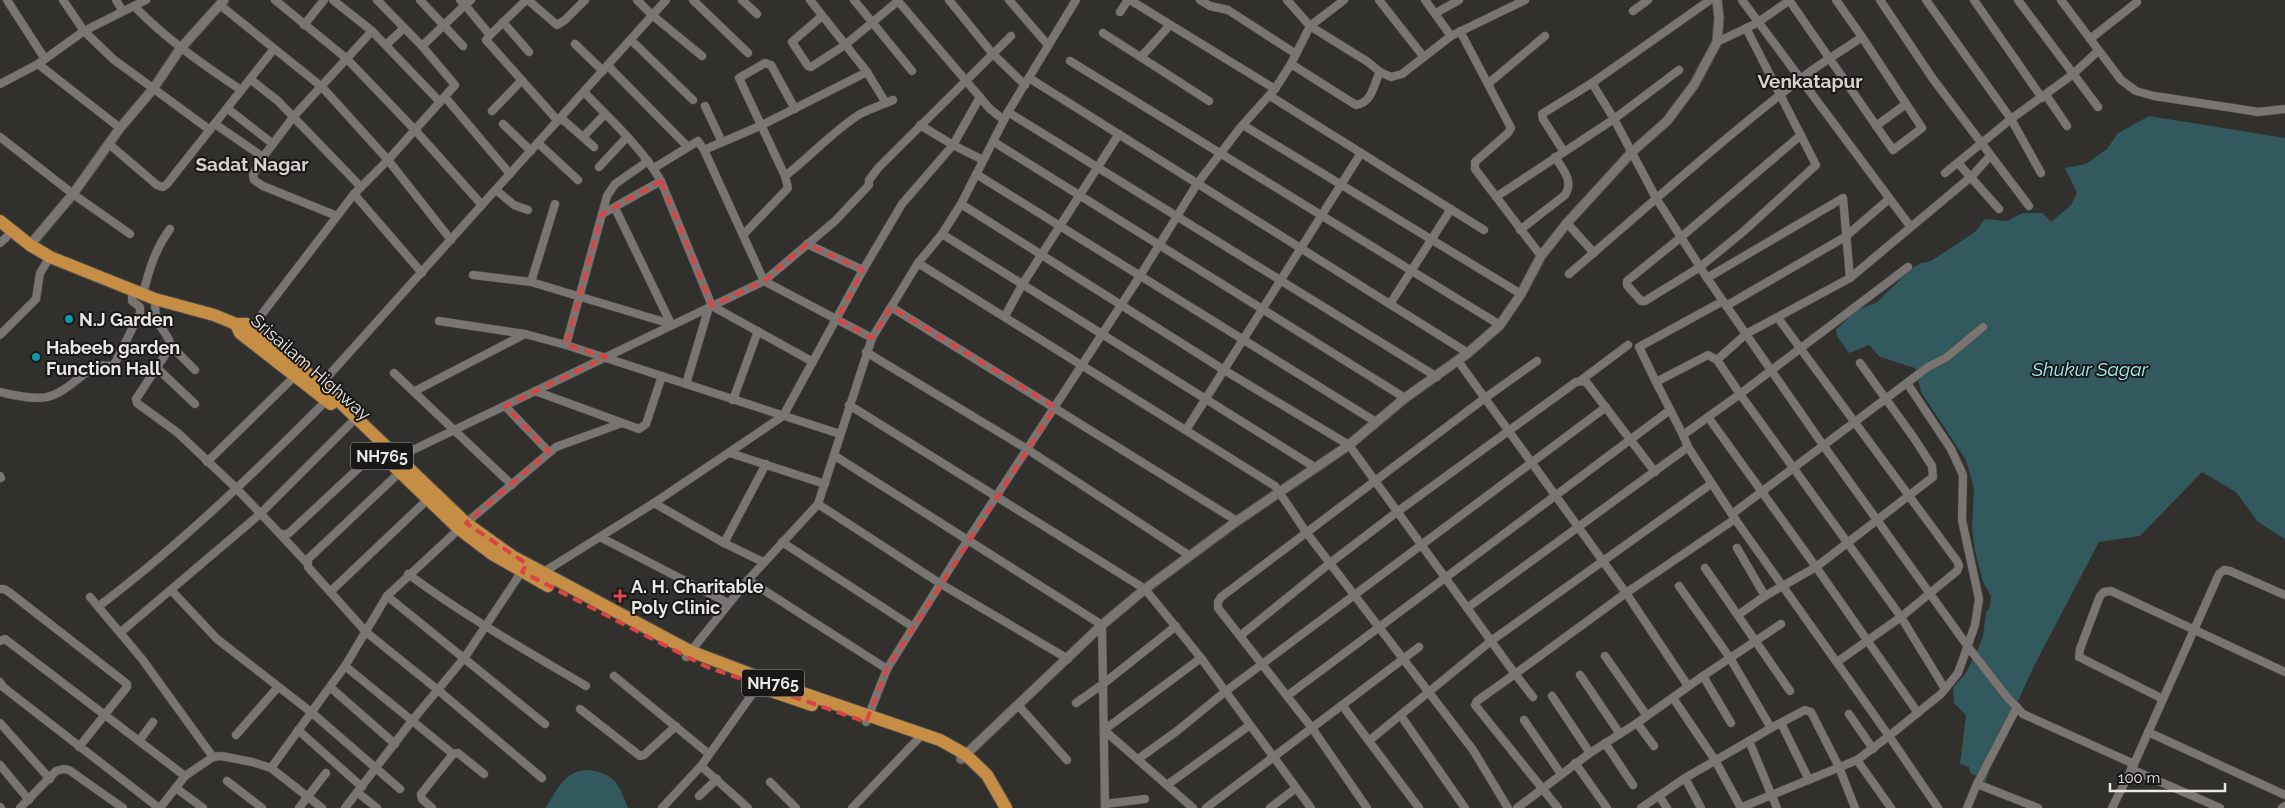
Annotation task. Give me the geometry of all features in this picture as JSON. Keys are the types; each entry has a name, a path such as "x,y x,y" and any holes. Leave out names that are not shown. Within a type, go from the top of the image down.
{"highway":[{"name":"Srisailam Highway","path":"0,221 30,245 50,256 155,299 236,324 240,333 248,332 321,384 392,460 492,554 524,568 688,654 758,686 922,732 987,774 1006,808"},
{"name":"Srisailam Highway","path":"248,332 351,423 377,451 392,460 399,473 427,500 462,526"},
{"name":"Srisailam Highway","path":"524,568 542,573 688,654 785,687 963,757 984,783 998,808"}],"street":[{"path":"7,0 41,61 120,128"},
{"path":"63,0 84,31 113,59 153,89 263,157"},
{"path":"116,0 122,10"},
{"path":"1,81 41,61 84,31 122,10 146,0"},
{"path":"275,0 304,26 347,59 415,130 482,205"},
{"path":"304,26 324,0"},
{"path":"333,0 372,31 443,100 510,174"},
{"path":"248,332 354,194 388,160 453,87 454,81 377,0"},
{"path":"420,0 463,46"},
{"path":"585,0 565,20 557,25 527,0 490,34 486,40 559,119 594,147"},
{"path":"637,0 652,15 702,56"},
{"path":"321,384 666,0"},
{"path":"693,0 748,53"},
{"path":"742,0 756,14"},
{"path":"785,176 808,158 826,139 859,114 890,102 810,0"},
{"path":"854,0 912,71"},
{"path":"949,0 992,53 1027,81 1119,134 1468,353"},
{"path":"1009,0 1048,45"},
{"path":"1120,12 1129,0 1272,92 1361,153 1484,230"},
{"path":"1200,0 1210,6 1228,10 1296,54"},
{"path":"1287,0 1310,26 1368,62 1380,72 1391,76 1402,74 1451,36 1525,0"},
{"path":"867,718 887,669 1027,449 1121,306 1175,216 1220,152 1272,92 1291,64 1310,26 1334,3 1344,0"},
{"path":"1379,0 1423,56"},
{"path":"1425,0 1451,36"},
{"path":"1436,14 1459,0"},
{"path":"1634,11 1648,0"},
{"path":"1564,152 1543,119 1542,114 1592,83 1710,0"},
{"path":"963,757 1102,625 1144,589 1237,520 1349,445 1405,398 1437,377 1468,353 1500,324 1521,294 1541,256 1566,223 1632,152 1667,121 1694,85 1717,42 1719,18 1717,0"},
{"path":"1742,0 1757,23 1910,226"},
{"path":"1717,42 1757,23 1789,0 1892,150 1922,128 1836,0"},
{"path":"1880,0 1933,79 2029,206"},
{"path":"1926,0 2011,119 2041,173"},
{"path":"1974,0 2067,126"},
{"path":"2018,0 2072,75 2098,107"},
{"path":"2061,0 2121,80 2136,91 2154,96 2258,112 2285,108"},
{"path":"822,16 792,42 808,66 811,67 845,45 897,1 990,109 1004,120"},
{"path":"688,654 763,562 818,504 872,338 918,263 942,234 961,204 1008,112 1072,1"},
{"path":"30,245 73,194 120,128 153,89 180,49 222,2 274,50 322,87 388,160 451,240"},
{"path":"422,46 445,25 465,2 490,34"},
{"path":"2090,39 2137,2"},
{"path":"134,6 155,28 180,49 241,90"},
{"path":"503,22 530,52"},
{"path":"1142,57 1170,25"},
{"path":"386,45 404,28"},
{"path":"1746,28 1815,162 1815,168 1700,267 1643,302 1627,284 1627,281 1801,136"},
{"path":"337,216 258,183 253,175 263,157 294,116 372,31"},
{"path":"1460,31 1511,128 1473,166 1541,256"},
{"path":"1103,33 1209,101"},
{"path":"392,460 671,324 764,281 835,221 870,185 869,180 876,171 1011,36"},
{"path":"1489,83 1545,36"},
{"path":"1569,274 1656,198 1800,79 1862,37"},
{"path":"631,40 693,100"},
{"path":"575,44 605,68 687,146"},
{"path":"109,144 157,185 163,187 171,180 274,50"},
{"path":"1945,174 2011,119 2072,75 2098,51"},
{"path":"1070,61 1500,324"},
{"path":"743,235 788,188 785,176 739,78 765,64 771,65 796,109"},
{"path":"1291,64 1356,105 1370,97 1380,72"},
{"path":"1496,197 1614,119 1679,70"},
{"path":"704,150 796,109 867,72"},
{"path":"250,80 267,91 294,116 360,187"},
{"path":"492,111 522,80"},
{"path":"1592,83 1614,119 1656,198 1707,278 1929,593 1969,648 2017,707 2024,714 2220,808"},
{"path":"584,92 627,137 651,165 661,181 710,307 686,384"},
{"path":"542,573 654,503 783,416 863,270 902,204 953,145 980,97"},
{"path":"1876,126 1906,104"},
{"path":"705,106 722,142"},
{"path":"228,109 273,144"},
{"path":"1008,112 1437,377"},
{"path":"583,138 605,114"},
{"path":"503,124 531,151"},
{"path":"920,125 983,160"},
{"path":"1242,125 1521,294"},
{"path":"1004,316 1022,284 1119,134"},
{"path":"0,137 73,194 130,234"},
{"path":"600,167 627,137"},
{"path":"566,345 607,196 615,184 698,141 704,150 764,281 872,338"},
{"path":"994,142 1405,398"},
{"path":"538,143 578,180"},
{"path":"1186,430 1361,153"},
{"path":"1717,360 1746,334 1850,278 1972,176 1990,156"},
{"path":"1520,230 1565,195 1569,188 1570,183 1555,157"},
{"path":"1958,163 1972,176 1999,208"},
{"path":"976,174 1376,422"},
{"path":"602,214 661,181"},
{"path":"496,190 514,205 528,210"},
{"path":"354,194 422,273"},
{"path":"1707,278 1843,198 1850,278"},
{"path":"1889,199 1845,237 1725,304 1639,347 1688,448 1711,484 1938,808"},
{"path":"531,282 555,204"},
{"path":"961,204 1224,370 1349,445 1533,697"},
{"path":"615,208 671,324"},
{"path":"1390,304 1451,209"},
{"path":"1566,223 1594,253"},
{"path":"0,392 28,399 54,396 68,388 96,366 112,366 140,313 140,307 132,301 159,244 170,229"},
{"path":"0,243 12,232"},
{"path":"942,234 1316,468"},
{"path":"807,244 863,270"},
{"path":"0,335 36,299 40,273 50,256"},
{"path":"918,263 1268,481 1279,492 1306,532 1473,750 1508,808"},
{"path":"1683,435 1772,372 1908,267"},
{"path":"473,275 531,282 671,324"},
{"path":"155,299 156,318 170,338 171,346 195,370"},
{"path":"710,307 813,362"},
{"path":"890,307 1237,520"},
{"path":"1778,318 1959,566 1958,571 1929,593 1902,618 1837,662"},
{"path":"439,321 525,334 566,345 840,434"},
{"path":"1558,808 1475,705 1476,701 1733,517 1760,492 1928,367 1947,357 1983,327"},
{"path":"733,400 758,332"},
{"path":"415,391 525,334"},
{"path":"1240,636 1330,563 1397,512 1628,345"},
{"path":"171,346 136,399 137,403 178,433 237,489 306,562 366,632 542,778"},
{"path":"866,352 1027,449 1190,556"},
{"path":"1656,382 1708,355 1717,360 1792,468 1902,618 1945,689"},
{"path":"1458,360 1626,593 1688,686"},
{"path":"1367,808 1312,728 1218,608 1218,602 1221,597 1306,532 1537,361"},
{"path":"1738,615 1765,596 1816,567 1932,477 1934,472 1914,438 1860,363"},
{"path":"157,368 195,404"},
{"path":"394,373 415,391 512,486"},
{"path":"207,462 296,375"},
{"path":"535,391 639,429 646,424 662,376"},
{"path":"1580,381 1587,383 1655,472"},
{"path":"1673,698 1715,760 1741,808 1857,760 1918,713 1945,689 1958,673 1969,648 1976,624 1979,599 1962,520 1963,475 1951,449 1906,383"},
{"path":"99,606 142,573 237,489 326,400"},
{"path":"850,405 1144,589 1202,658 1311,808"},
{"path":"505,406 549,452"},
{"path":"1138,759 1262,663 1606,407"},
{"path":"1287,696 1670,410"},
{"path":"1708,417 1918,713"},
{"path":"120,632 260,514 351,423"},
{"path":"271,768 345,666 387,596 408,574 462,526 512,486 549,452 566,442 622,423"},
{"path":"1467,608 1688,448"},
{"path":"279,533 284,535 290,533 377,451"},
{"path":"730,453 825,484"},
{"path":"835,456 1102,625"},
{"path":"724,543 766,464"},
{"path":"306,562 399,473"},
{"path":"1370,740 1402,716 1429,691 1491,641 1711,484"},
{"path":"330,592 427,500"},
{"path":"654,503 724,543 763,562"},
{"path":"818,504 941,584 1068,659"},
{"path":"600,537 728,603"},
{"path":"782,542 913,627"},
{"path":"1737,548 1765,596"},
{"path":"344,808 411,722 465,658 524,568"},
{"path":"1705,568 1790,691"},
{"path":"2112,808 2219,574 2224,570 2235,572 2285,595"},
{"path":"408,574 486,627 586,686"},
{"path":"748,580 887,669"},
{"path":"1679,586 1730,658 1771,728"},
{"path":"0,589 4,588 10,592 127,684 79,747"},
{"path":"171,590 217,639 311,712 400,789"},
{"path":"2163,699 2079,657 2080,649 2100,596 2104,592 2112,591 2285,672"},
{"path":"387,596 546,724"},
{"path":"90,597 120,632 213,757"},
{"path":"1517,808 1590,753 1781,624"},
{"path":"1102,625 1105,806 1145,799"},
{"path":"1076,703 1176,626"},
{"path":"0,641 5,639 185,776"},
{"path":"1206,808 1419,647"},
{"path":"1606,656 1647,716"},
{"path":"1104,730 1202,658"},
{"path":"345,666 411,722 453,754 458,753 484,774"},
{"path":"1580,675 1620,734"},
{"path":"614,676 709,754"},
{"path":"1703,676 1731,723"},
{"path":"0,682 3,687 79,747 160,808 185,776 213,757 252,762 271,768 322,808"},
{"path":"662,808 701,766 758,686"},
{"path":"236,735 278,687"},
{"path":"330,687 394,744"},
{"path":"1552,696 1590,753"},
{"path":"1018,705 1067,760"},
{"path":"1342,705 1419,808"},
{"path":"1967,808 1977,784 2017,707"},
{"path":"580,709 640,756 676,726"},
{"path":"1640,808 1715,760 1805,710 1811,712 1839,767 1854,808"},
{"path":"1849,714 1873,749"},
{"path":"1402,716 1465,808"},
{"path":"1524,720 1561,774"},
{"path":"139,740 153,722"},
{"path":"0,723 50,778"},
{"path":"1637,723 1654,746"},
{"path":"1781,723 1809,780"},
{"path":"1167,785 1250,725"},
{"path":"298,730 360,789 377,808"},
{"path":"1104,730 1193,808"},
{"path":"2148,732 2285,795"},
{"path":"852,808 918,739"},
{"path":"1749,741 1777,808"},
{"path":"1605,743 1634,785"},
{"path":"432,808 422,799 421,794 453,754"},
{"path":"1857,760 1891,808"},
{"path":"1576,763 1607,808"},
{"path":"0,764 29,800"},
{"path":"701,766 748,808"},
{"path":"20,808 56,771 63,769 69,770 123,808"},
{"path":"299,808 326,773"},
{"path":"1685,778 1701,808"},
{"path":"699,796 717,779"},
{"path":"227,781 262,808"},
{"path":"770,782 796,808"},
{"path":"1977,784 2038,808"},
{"path":"176,788 203,808"},
{"path":"1270,808 1296,788"},
{"path":"1659,796 1667,808"}],"highlighted area":[{"path":"661,181 712,306 764,281 807,244 863,270 837,319 872,338 891,307 1055,407 887,669 866,722 707,667 522,572 527,564 466,523 549,452 505,406 606,357 566,345 602,214"}],"water":[{"name":"Shukur Sagar","path":"2149,116 2285,138 2285,539 2258,522 2236,492 2202,472 2140,536 2099,542 2035,664 1996,748 1985,784 1980,776 1971,774 1969,767 1960,764 1966,715 1954,703 1953,688 1966,673 1979,647 1983,636 1986,613 1990,607 1991,596 1983,582 1975,551 1972,529 1974,489 1966,460 1921,392 1915,368 1880,357 1869,345 1849,353 1837,336 1836,330 1855,311 1877,302 1911,269 1921,263 1931,261 1975,232 1985,219 2007,221 2023,213 2043,213 2051,222 2071,205 2077,193 2065,168 2086,164 2107,149 2118,133"},
{"path":"586,770 603,773 614,781 622,792 628,808 546,808 567,778 579,771"}],"place":[{"name":"N.J Garden","path":"69,319"},
{"name":"Habeeb garden Function Hall","path":"36,357"},
{"name":"A. H. Charitable Poly Clinic","path":"620,596"}],"district":[{"name":"Venkatapur","path":"1810,81"},
{"name":"Sadat Nagar","path":"252,164"}]}
